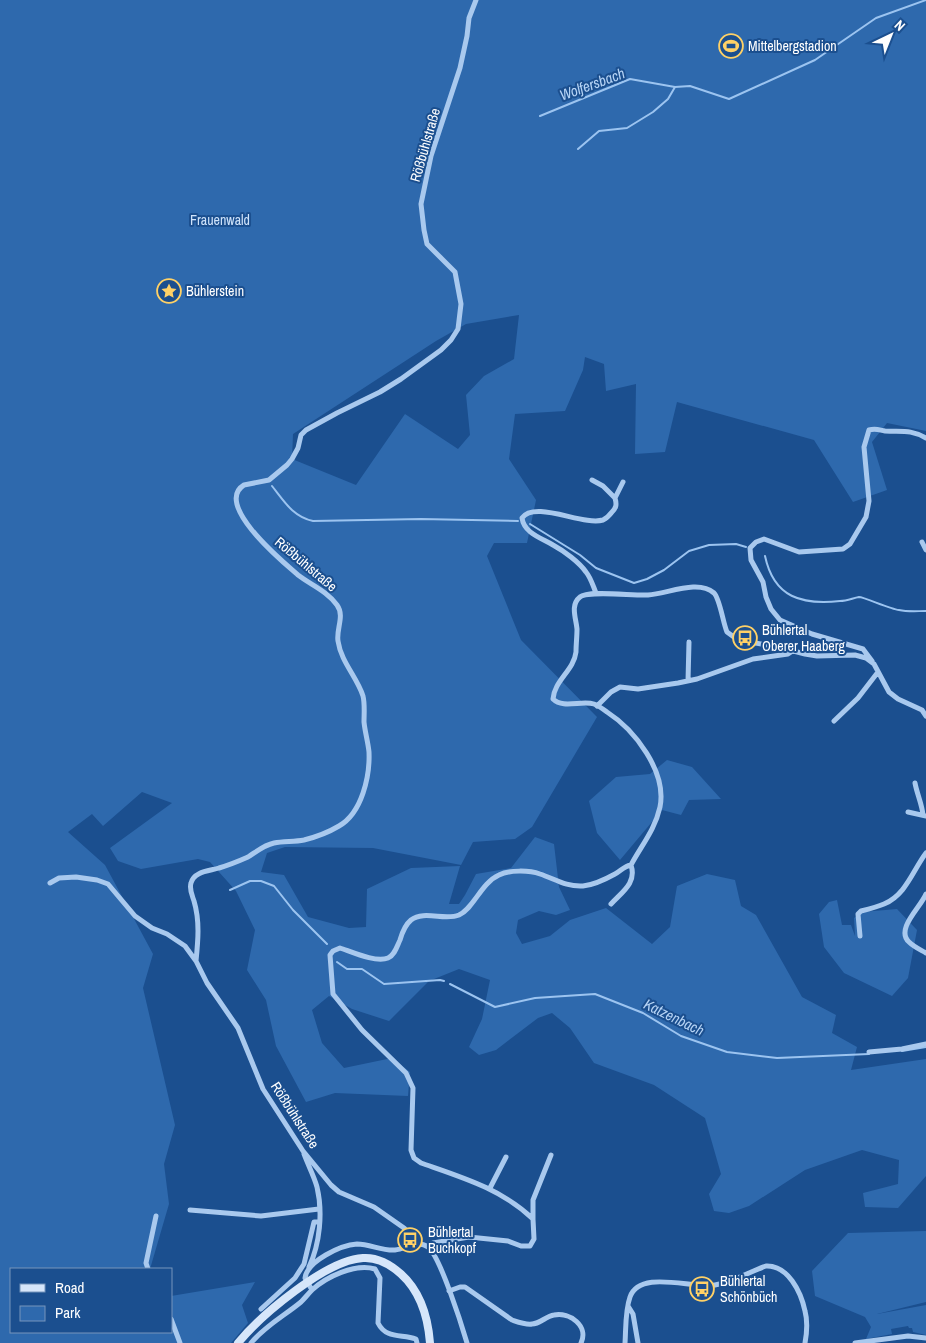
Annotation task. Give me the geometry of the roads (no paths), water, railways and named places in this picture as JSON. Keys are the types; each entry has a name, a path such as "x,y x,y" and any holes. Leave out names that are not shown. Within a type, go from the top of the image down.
{"main road":[{"path":"238,1343 247,1332 272,1310 310,1286 328,1270 365,1257 384,1262 396,1269 407,1280 417,1294 428,1326 430,1343"}],"street":[{"name":"Rößbühlstraße","path":"196,961 198,919 190,889 190,883 194,878 204,872 243,859 274,843 304,840 342,825 358,805 366,784 369,754 364,701 363,695 345,663 338,641 341,615 338,607 319,588 298,575 268,548 248,526 238,506 236,495 244,485 269,480 287,465 298,448 301,435 306,430 380,392 400,379 441,350 458,329 461,304 455,272 427,244 421,204 431,156 460,68 469,18 476,0"},
{"path":"926,438 914,432 904,430 884,431 876,428 869,430 864,447 869,501 866,517 850,544 843,549 799,552 764,539 756,542 750,548 751,560 763,582 766,597 771,609 780,620 812,634 848,643 863,649 874,664 889,692 898,699 922,710 926,716"},
{"path":"592,480 603,486 614,498 616,508 606,518 600,521 566,517 540,511 530,512 522,518 527,528 540,538 554,545 586,570 596,593"},
{"path":"614,498 623,482"},
{"path":"922,542 926,550"},
{"path":"533,1219 518,1205 490,1188 421,1163 414,1158 412,1150 414,1088 406,1073 362,1030 332,994 330,956 333,951 340,948 374,960 388,958 395,952 406,927 412,919 458,916 467,910 489,881 498,875 508,872 538,872 568,885 586,886 631,865 654,826 661,806 660,790 653,766 638,741 620,720 597,706 587,703 562,703 554,699 555,692 572,667 574,660 577,640 574,604 580,597 596,593 648,595 698,586 713,592 718,600 727,632 738,640 817,656 855,655 866,658 874,664"},
{"path":"688,681 689,642"},
{"path":"597,706 611,692 620,687 652,688 688,681 753,659 788,654 794,650"},
{"path":"834,721 858,698 878,672"},
{"path":"908,812 924,816 915,782"},
{"path":"860,936 858,914 861,911 885,904 898,896 926,853"},
{"path":"611,904 622,894 633,879 634,872 631,865"},
{"name":"Rößbühlstraße","path":"50,883 59,878 76,877 97,880 108,884 135,916 152,928 168,934 185,946 196,961 207,983 238,1028 263,1089 303,1151 339,1192 374,1207 404,1228 418,1244"},
{"path":"926,894 922,904 906,924 904,933 908,942 926,953"},
{"path":"870,1052 902,1050 926,1044"},
{"path":"303,1151 317,1187 319,1209 315,1253 305,1278 310,1286"},
{"path":"428,1247 433,1243 469,1237 508,1241 521,1246 530,1246 534,1239 533,1200 551,1155"},
{"path":"490,1188 506,1157"},
{"path":"190,1210 261,1216 319,1209"},
{"path":"148,1268 146,1263 156,1216"},
{"path":"261,1309 295,1278 304,1264 314,1222 319,1222"},
{"path":"306,1272 324,1256 358,1244 392,1250 418,1244 428,1247 436,1256 467,1343"},
{"path":"625,1343 630,1296 639,1285 661,1282 697,1286 716,1285 766,1266 773,1266 782,1270 796,1288 805,1310 807,1326 805,1343"},
{"path":"251,1343 259,1333 302,1301 310,1286 358,1268 367,1267 375,1269 380,1278 378,1323 381,1329 394,1336 416,1339 417,1343"},
{"path":"449,1290 465,1287 512,1320 530,1325 554,1314 572,1318 582,1328 584,1335 581,1343"},
{"path":"628,1306 633,1314 638,1343"},
{"path":"172,1321 180,1343"},
{"path":"855,1343 908,1336 926,1338"}],"waterway":[{"name":"Wolfersbach","path":"540,116 630,79 675,87 690,86 729,99 815,60 876,18 926,0"},
{"path":"578,149 599,131 627,128 653,112 668,99 675,87"},
{"path":"272,486 294,512 313,521 421,519 518,521"},
{"path":"530,524 580,555 596,568 634,583 664,570 689,551 709,545 736,544 746,547"},
{"path":"765,556 775,581 783,590 802,600 826,602 845,601 859,597 895,609 926,611"},
{"name":"Katzenbach","path":"230,890 250,881 261,881 274,886 293,910 327,944"},
{"name":"Katzenbach","path":"337,962 347,969 362,969 384,984 444,981"},
{"name":"Katzenbach","path":"450,984 495,1007 535,998 595,994 643,1013 681,1036 727,1052 777,1058 869,1054"},
{"name":"Katzenbach","path":"902,1051 926,1047"}],"place":[{"name":"Mittelbergstadion","path":"731,46"},
{"name":"Bühlerstein","path":"169,291"},
{"name":"Bühlertal Oberer Haaberg","path":"745,638"},
{"name":"Bühlertal Buchkopf","path":"410,1240"},
{"name":"Bühlertal Schönbüch","path":"702,1289"}],"park label":[{"name":"Frauenwald","path":"220,220"}]}
